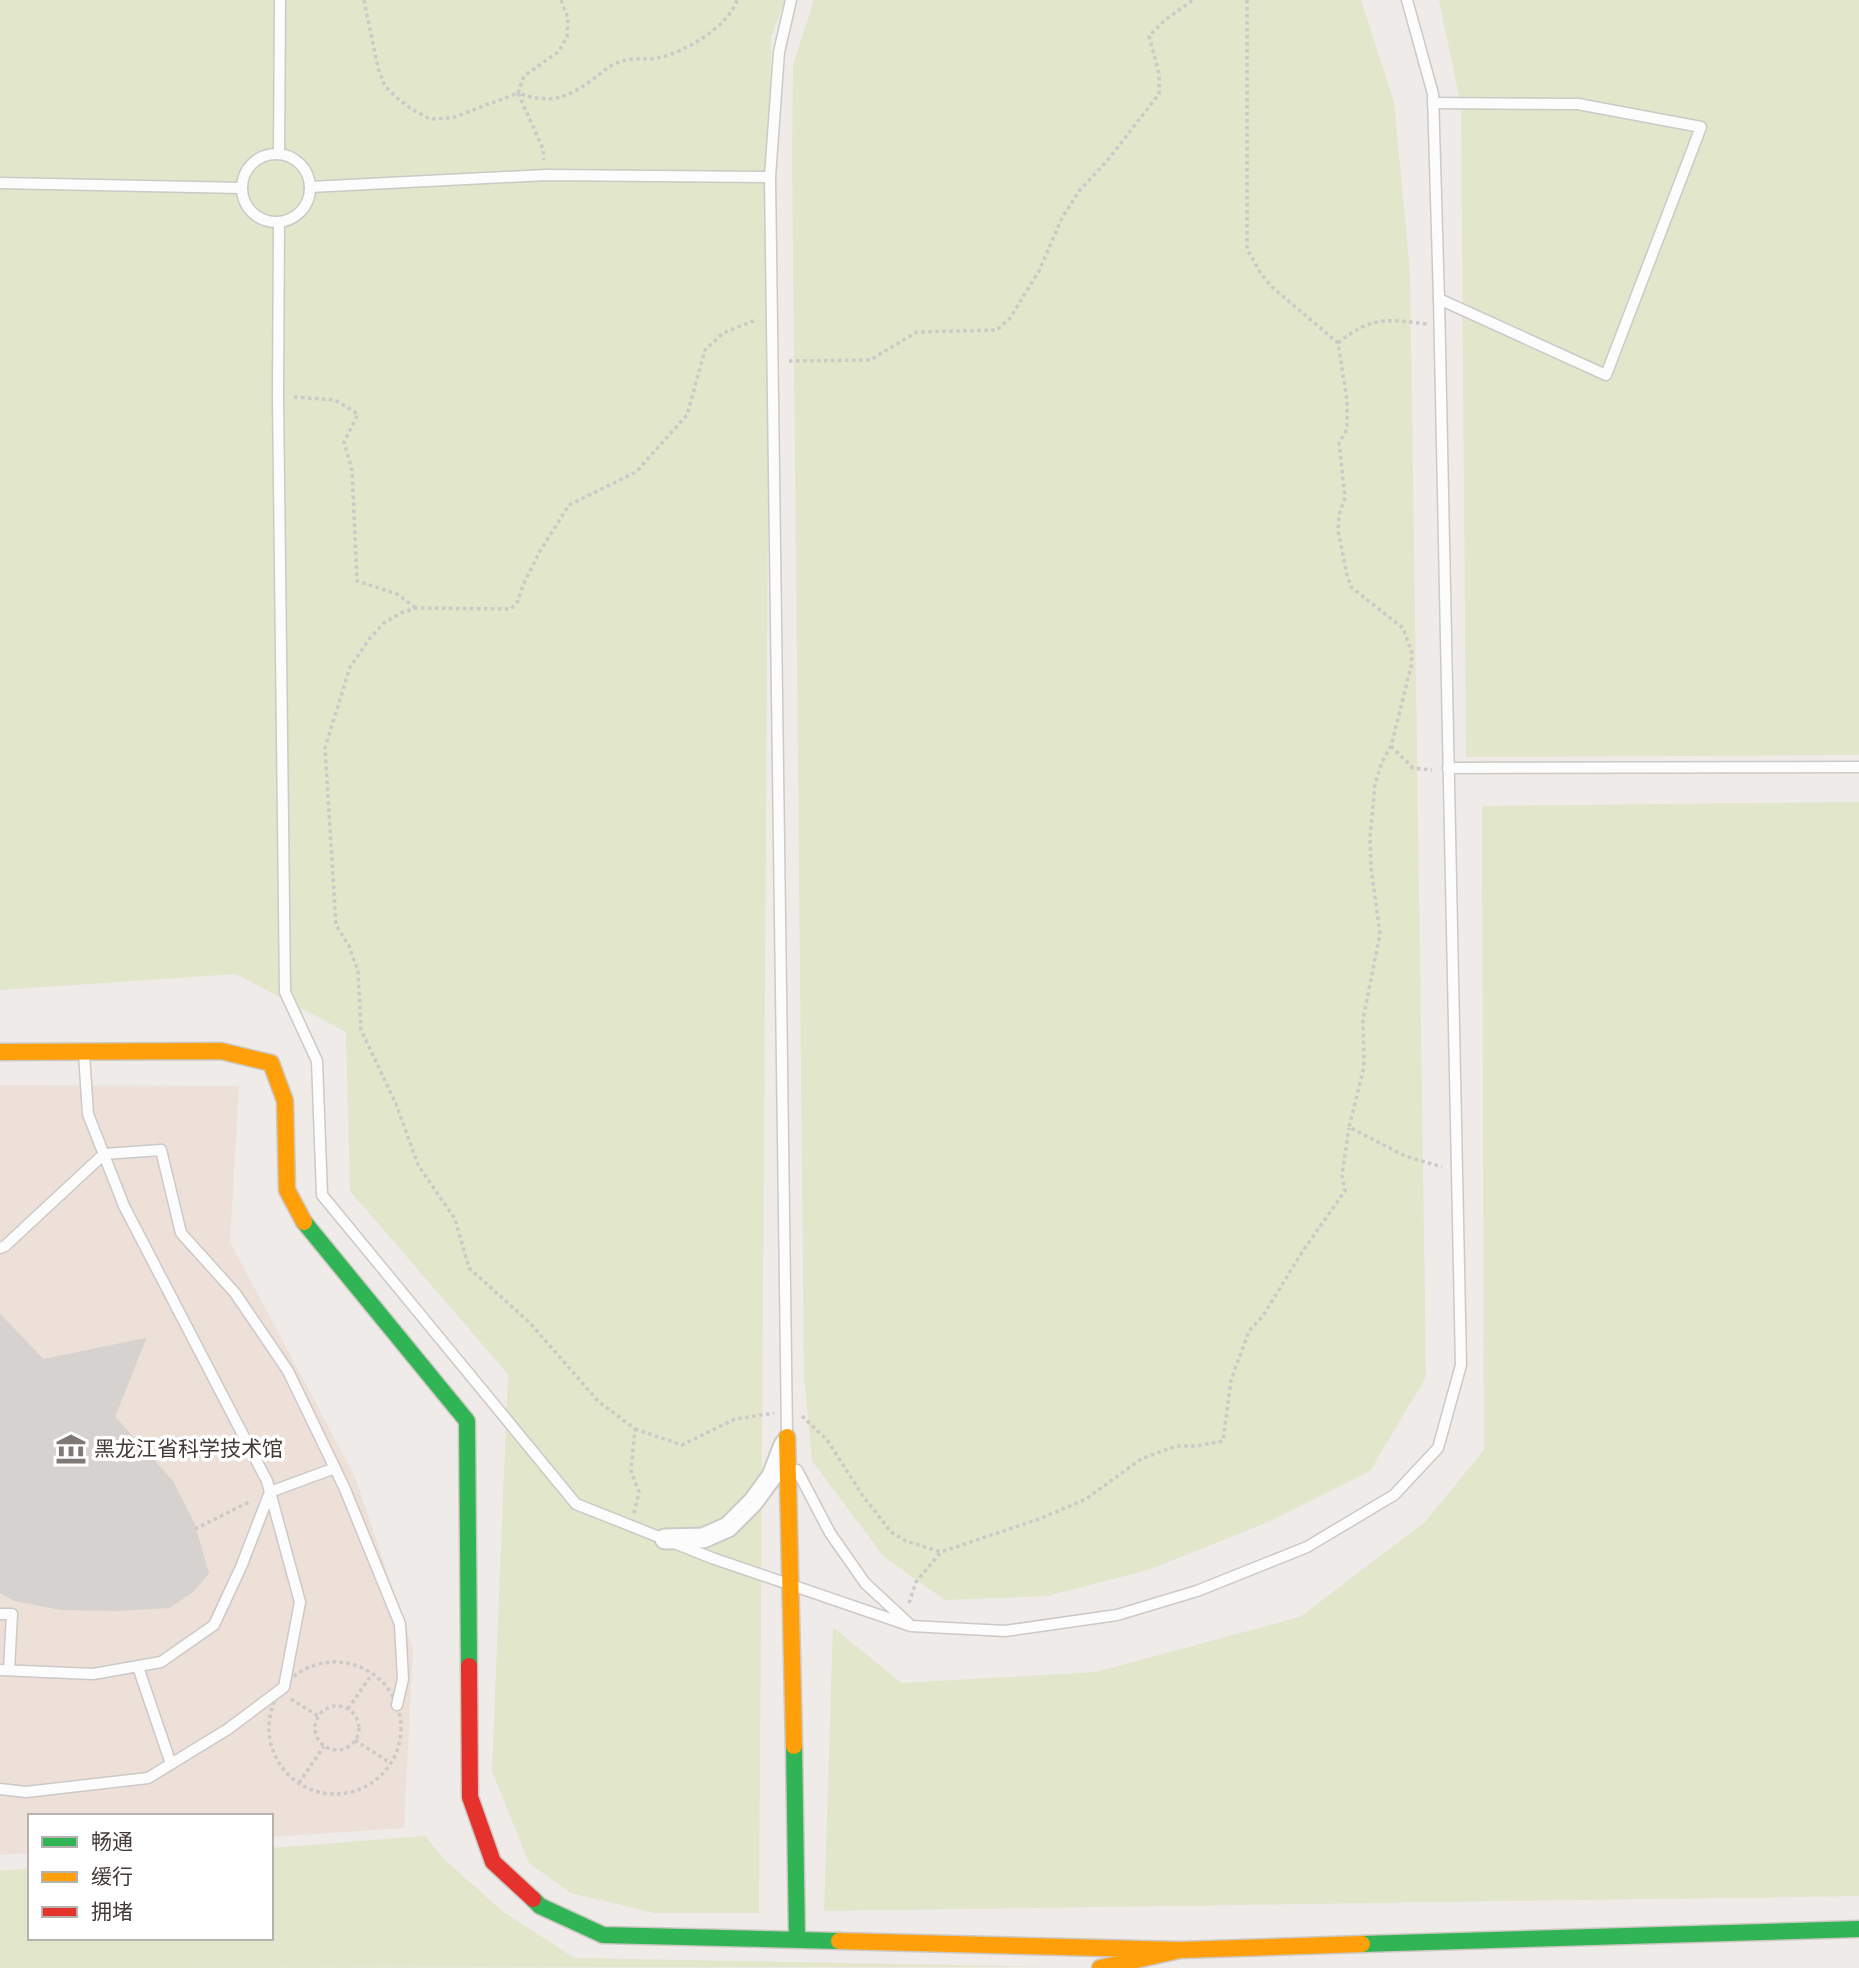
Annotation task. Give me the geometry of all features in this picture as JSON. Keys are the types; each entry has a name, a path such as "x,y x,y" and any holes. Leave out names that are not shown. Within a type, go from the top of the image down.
{"main road":[{"path":"0,1052 220,1051 271,1063 285,1101 287,1189 307,1228 467,1421 470,1797 493,1862 540,1906 603,1935 1180,1950 1859,1929"},
{"path":"787,1437 797,1939"},
{"path":"1100,1968 1180,1950"},
{"path":"1164,1968 1180,1950"}],"street":[{"path":"665,1539 704,1538 729,1527 753,1502 772,1476 787,1437"}],"lane":[{"path":"279,0 279,154"},
{"path":"791,0 779,52 770,177 787,1437 800,1479 830,1533 865,1583 911,1626"},
{"path":"279,222 278,396 285,992 317,1060 322,1195 576,1504 665,1539 911,1626 1004,1631 1117,1615 1197,1591 1307,1547 1394,1495 1438,1448 1461,1365 1433,94 1407,0"},
{"path":"1433,103 1578,104 1701,127 1606,374 1439,299"},
{"path":"279,154 299,163 306,172 310,187 306,204 299,213 279,222 258,217 244,200 242,188 244,177 257,160 279,154"},
{"path":"310,187 546,176 770,177"},
{"path":"0,183 242,188"},
{"path":"1448,768 1859,767"},
{"path":"0,1789 26,1792 148,1778 228,1729 282,1690 300,1602 267,1481 124,1206 88,1114 84,1052"},
{"path":"0,1248 104,1154 161,1150 181,1234 235,1293 288,1371 335,1468 400,1625 403,1679 397,1705"},
{"path":"0,1614 12,1614 4,1670 93,1674 161,1662 214,1625 241,1567 270,1492 335,1468"},
{"path":"138,1667 171,1764"}],"path":[{"path":"364,0 378,68 385,86 413,110 430,119 452,118 518,93 536,100 555,99 572,94 619,62 637,57 653,59 683,50 733,11 737,0"},
{"path":"546,176 543,149 518,93 524,76 558,52 568,37 568,18 561,0"},
{"path":"772,362 870,360 917,332 997,330 1010,318 1025,296 1062,218 1079,191 1107,161 1159,94 1159,74 1149,36 1165,20 1193,0"},
{"path":"902,1617 916,1582 941,1552 1039,1519 1086,1499 1116,1475 1149,1455 1175,1446 1196,1446 1223,1441 1231,1380 1250,1331 1263,1316 1302,1252 1345,1191 1342,1176 1349,1127 1364,1067 1363,1019 1380,934 1370,837 1375,784 1381,761 1391,746 1411,667 1412,653 1403,628 1351,587 1347,575 1338,531 1339,515 1345,497 1339,443 1347,429 1347,400 1338,343 1272,287 1247,249 1247,0"},
{"path":"772,317 742,324 723,333 705,350 687,415 636,472 569,505 540,551 523,585 519,601 510,610 416,608 401,613 384,624 370,638 350,667 325,748 336,925 349,946 358,971 361,1030 396,1104 418,1165 455,1219 469,1268 530,1322 598,1401 635,1429 682,1445 734,1419 786,1411 804,1417 827,1440 863,1496 891,1532 906,1541 941,1552"},
{"path":"1338,343 1353,330 1380,320 1440,326"},
{"path":"278,396 335,400 358,414 344,442 352,470 358,581 397,594 416,608"},
{"path":"1391,746 1413,768 1448,768"},
{"path":"1349,1127 1405,1156 1430,1165 1457,1170"},
{"path":"631,1526 639,1492 631,1471 635,1429"},
{"path":"195,1529 270,1492"},
{"path":"324,1662 347,1662 372,1674 386,1685 397,1705 401,1727 397,1750 390,1763 371,1784 352,1793 331,1795 310,1790 278,1763 270,1744 268,1723 273,1702 302,1670 324,1662"},
{"path":"348,1709 372,1674"},
{"path":"282,1690 318,1716"},
{"path":"330,1707 348,1709 359,1723 355,1740 341,1750 324,1746 314,1731 318,1716 330,1707"},
{"path":"355,1740 390,1763"},
{"path":"299,1783 324,1746"}],"shaded area":[{"name":"黑龙江省科学技术馆","path":"0,1085 239,1086 230,1242 355,1477 413,1649 404,1828 273,1837 273,1814 28,1814 28,1853 0,1855"}],"green space":[{"path":"0,0 785,0 771,37 759,1913 654,1913 571,1893 529,1863 492,1771 508,1374 350,1191 346,1032 236,974 0,990"},
{"path":"814,0 1361,0 1394,102 1410,272 1426,1377 1370,1471 1268,1522 1148,1570 1047,1596 945,1600 884,1557 812,1461 804,1377 792,157 793,65"},
{"path":"1439,0 1859,0 1859,755 1466,757 1461,106"},
{"path":"1859,802 1859,1896 824,1911 833,1627 901,1683 1096,1672 1300,1617 1425,1522 1484,1450 1482,806"},
{"path":"425,1836 446,1861 501,1910 574,1958 1053,1967 0,1968 0,1871 28,1868 28,1940 273,1940 273,1848"}],"building":[{"name":"黑龙江省科学技术馆","path":"0,1315 43,1360 145,1339 114,1417 172,1481 193,1522 208,1573 193,1591 169,1607 61,1609 15,1600 0,1592"}],"traffic: fast":[{"path":"304,1222 467,1421 469,1666"},
{"path":"794,1746 797,1939"},
{"path":"533,1899 540,1906 603,1935 839,1941"},
{"path":"1362,1944 1859,1929"}],"traffic: slow":[{"path":"0,1052 221,1051 271,1063 285,1101 287,1190 304,1222"},
{"path":"787,1437 794,1746"},
{"path":"839,1941 1180,1950 1362,1944"},
{"path":"1100,1968 1180,1950"}],"traffic: jam":[{"path":"469,1666 470,1797 493,1862 533,1899"}],"place":[{"name":"黑龙江省科学技术馆","path":"71,1449"}]}
